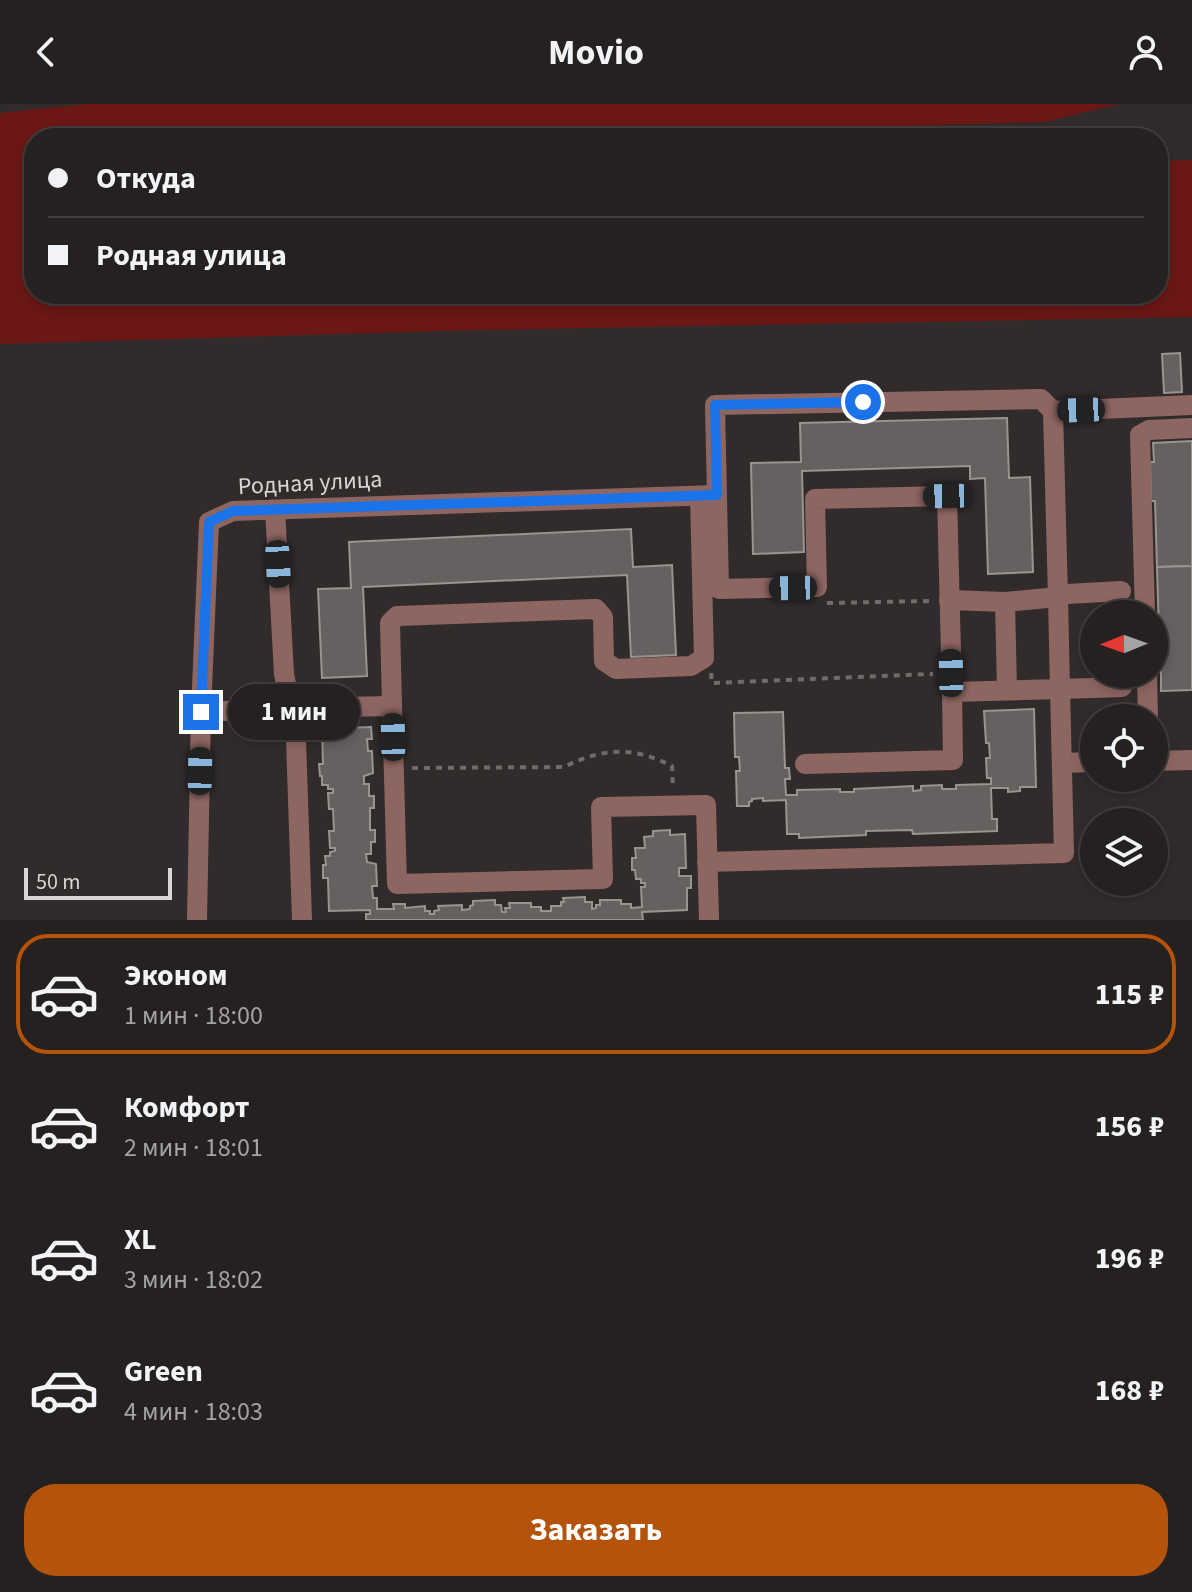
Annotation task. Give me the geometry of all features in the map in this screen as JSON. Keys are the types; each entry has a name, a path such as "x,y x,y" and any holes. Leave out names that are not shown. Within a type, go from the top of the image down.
{"street":[{"path":"707,862 1064,853 1053,411 1041,399 715,405 704,658 691,666 616,669 604,661 603,617 596,609 397,616 390,623 397,884 603,879 601,807 706,805 707,862 709,920"},
{"path":"1053,411 1192,405"},
{"path":"1145,600 1140,435 1149,430 1192,428"},
{"path":"709,495 719,589 817,587 815,499 947,496 953,760 805,764"},
{"name":"Родная улица","path":"197,920 209,522 233,511 709,495"},
{"path":"275,509 284,674 296,739 302,920"},
{"path":"949,600 1005,602 1121,591"},
{"path":"1005,602 1007,690"},
{"path":"951,682 1007,690 1091,688"},
{"path":"201,712 392,706"},
{"path":"1168,761 1192,760"},
{"path":"1062,763 1080,762"}],"path":[{"path":"711,668 712,683 951,682"},
{"path":"394,768 564,767 600,753 619,751 646,754 672,766 674,806"}],"shaded area":[{"path":"86,104 1118,104 1045,122 830,128 24,128 24,304 1168,304 1168,161 1192,160 1192,317 478,330 0,344 0,113"}],"building":[{"path":"1180,353 1182,392 1164,393 1162,354"},
{"path":"1007,418 1009,478 1030,477 1033,572 988,574 985,478 970,479 970,466 802,471 804,552 753,554 751,463 801,462 800,423"},
{"path":"1192,441 1192,566 1157,567 1155,501 1151,501 1153,443"},
{"path":"631,529 633,567 672,565 676,655 631,657 627,575 363,587 367,676 322,678 318,589 351,588 349,542"},
{"path":"1192,566 1192,690 1161,691 1161,688 1168,688 1168,600 1158,600 1157,567"},
{"path":"1034,709 1036,787 1020,787 1020,791 1008,792 1008,788 991,788 992,819 997,819 997,831 913,834 912,830 866,831 866,835 799,838 799,834 787,834 786,800 752,799 749,806 737,806 736,771 740,771 739,757 735,757 734,713 783,712 785,768 789,768 790,779 785,779 786,795 797,795 797,790 840,789 840,792 854,792 854,789 913,786 913,791 921,790 921,786 942,785 942,789 956,789 956,785 991,784 991,778 987,778 986,758 990,758 984,711"},
{"path":"371,727 372,739 367,739 368,751 372,751 373,773 364,776 364,784 369,784 369,796 374,796 374,808 370,808 370,830 375,830 375,842 371,842 371,854 366,854 367,862 376,864 377,886 372,886 377,909 394,909 393,904 405,904 405,908 425,906 425,911 434,914 439,910 438,906 462,905 462,910 470,909 473,901 495,900 495,905 501,905 502,912 510,908 509,903 531,903 531,907 541,907 541,911 551,911 551,906 561,906 563,898 585,897 585,902 592,902 592,909 600,905 600,900 621,900 621,904 631,904 631,908 642,907 641,887 645,887 645,883 636,879 635,870 632,870 635,848 645,848 644,837 653,836 653,831 670,830 670,835 685,834 686,868 679,868 679,876 691,876 691,888 687,888 687,910 642,912 643,920 366,920 370,910 329,911 328,878 323,878 323,865 326,865 325,856 335,851 335,848 330,848 329,831 334,831 333,809 329,809 328,793 333,793 333,789 322,785 320,776 319,764 323,764 322,729"}],"route":[{"path":"201,712 209,522 233,511 717,495 715,405 863,402"}]}
